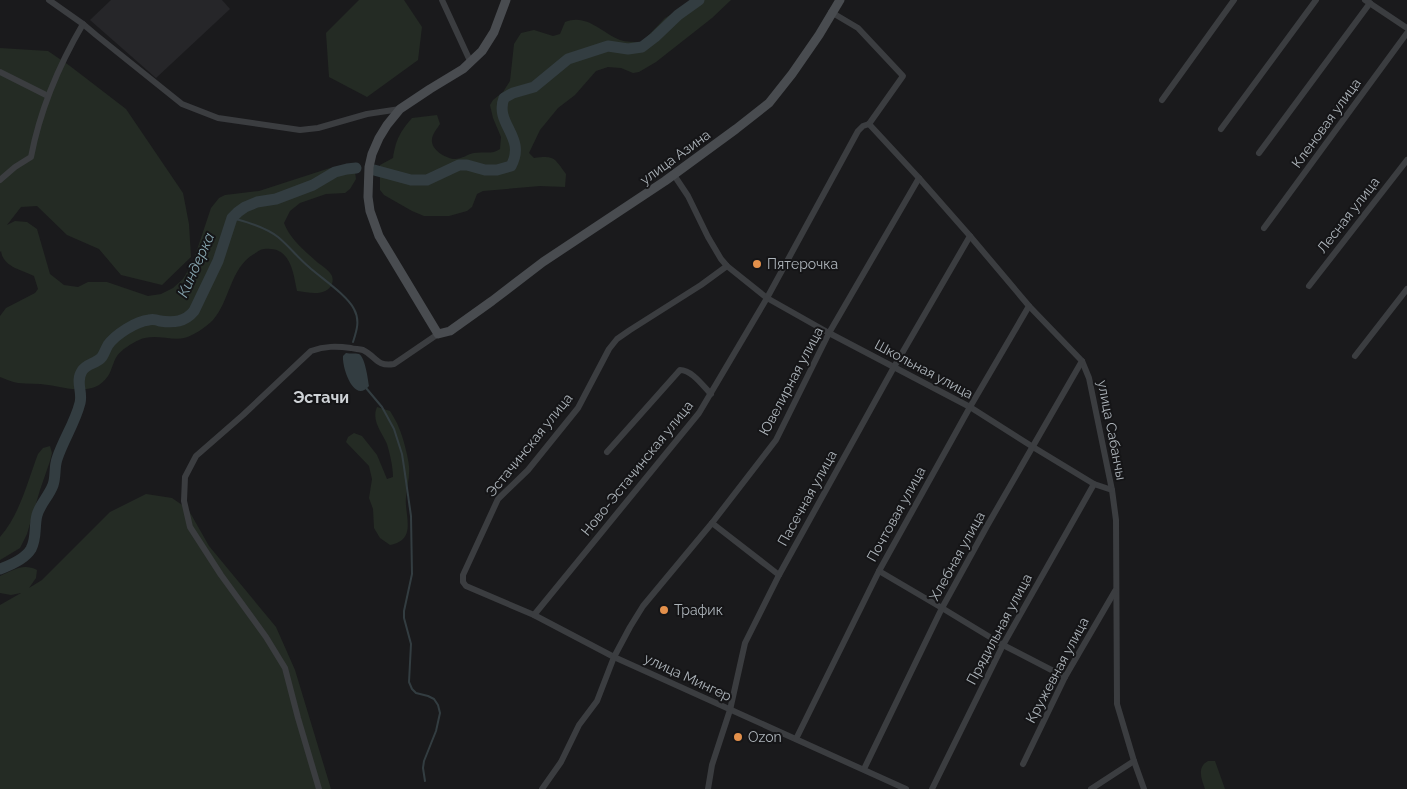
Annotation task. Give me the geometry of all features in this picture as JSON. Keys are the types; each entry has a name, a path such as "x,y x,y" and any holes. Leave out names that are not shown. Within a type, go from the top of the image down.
{"street":[{"path":"49,0 83,24 182,104 218,118 300,130 318,128 367,114 400,109"},
{"path":"442,0 471,63"},
{"path":"319,789 285,668 266,637 221,575 190,527 184,501 185,477 196,456 311,351 324,347 338,346 362,350 379,362 386,365 394,364 438,334 379,236 370,211 368,197 368,179 372,154 387,125 400,109 463,70 482,51 494,32 506,0"},
{"name":"улица Азина","path":"438,334 450,331 550,257 674,175 739,127 769,102 780,90 819,36 840,0"},
{"path":"1162,100 1234,0"},
{"path":"1221,129 1316,0"},
{"path":"1259,152 1367,2 1407,28"},
{"path":"832,12 858,28 903,76 869,124"},
{"path":"0,180 30,157 48,96 68,51 83,24"},
{"name":"Кленовая улица","path":"1264,228 1407,33"},
{"path":"0,72 48,96"},
{"name":"улица Сабанчы","path":"869,124 970,236 1029,306 1082,361 1089,378 1112,490 1116,520 1117,704 1144,789"},
{"name":"Ново-Эстачинская улица","path":"534,615 700,413 767,298 858,131 863,126 869,124"},
{"name":"Лесная улица","path":"1309,286 1407,160"},
{"name":"Школьная улица","path":"674,175 688,196 708,237 727,266 767,298 970,407 1094,484 1112,490"},
{"name":"Ювелирная улица","path":"542,789 561,762 579,725 598,701 614,657 643,606 712,523 776,440 830,333 919,178"},
{"name":"Пасечная улица","path":"708,789 712,764 730,710 745,643 779,575 894,367 970,236"},
{"name":"Эстачинская улица","path":"463,582 463,575 498,499 528,470 578,408 609,349 617,339 727,266"},
{"path":"1355,356 1407,289"},
{"name":"Почтовая улица","path":"796,739 878,572 1029,306"},
{"name":"Хлебная улица","path":"864,769 942,608 1082,361"},
{"path":"607,452 680,370 690,373 711,394"},
{"name":"Прядильная улица","path":"932,789 1003,645 1094,484"},
{"path":"712,523 779,575"},
{"path":"878,572 1003,645 1065,677"},
{"name":"улица Мингер","path":"463,582 466,586 534,615 614,657 906,789"},
{"name":"Кружевная улица","path":"1023,764 1065,677 1116,590"},
{"path":"1091,789 1134,761"}],"shaded area":[{"path":"111,0 222,0 230,9 156,78 90,20"},
{"path":"359,0 404,0 422,27 418,60 367,97 329,77 326,33"},
{"path":"696,0 731,0 712,18 656,62 639,72 633,73 621,68 608,67 596,71 575,95 558,108 540,130 529,153 534,158 546,157 556,161 566,174 565,187 540,186 483,191 477,194 472,207 467,211 449,216 424,216 384,195 380,190 380,165 393,158 399,136 412,118 437,115 440,124 433,135 432,142 441,154 448,158 458,159 474,153 491,152 500,149 501,137 490,105 503,92 510,81 514,44 521,33 534,30 553,36 560,34 565,22 580,20 594,25 620,40 641,42 665,18"},
{"path":"0,48 48,51 126,109 183,193 189,224 191,257 162,285 121,275 99,249 67,235 37,206 21,207 7,225 15,221 27,222 37,229 50,274 64,285 78,287 88,282 107,282 148,296 161,294 173,288 183,279 193,262 211,208 219,198 225,195 259,191 330,168 340,167 355,172 356,179 350,189 345,193 326,194 300,203 290,211 284,223 298,244 331,274 333,280 331,286 320,293 297,291 292,269 285,256 273,249 263,249 246,260 240,268 219,312 207,325 184,338 150,337 133,343 119,354 108,376 96,387 80,390 44,384 18,383 0,377 0,316 6,308 35,293 38,289 34,276 9,264 0,252"},
{"path":"346,353 359,354 363,359 369,386 364,390 358,391 354,388 347,376 343,361 343,356"},
{"path":"377,407 390,411 396,421 404,441 409,466 406,497 407,532 399,542 390,545 380,538 374,528 373,509 369,498 372,479 369,466 346,442 348,437 354,433 362,436 377,455 387,479 393,477 387,444 376,422"},
{"path":"50,446 52,453 50,461 27,534 20,548 0,560 0,537 18,508 38,454 43,448"},
{"path":"146,494 172,498 188,509 209,546 276,627 295,670 331,789 0,789 0,605 21,593 11,595 0,593 0,576 23,567 37,570 36,578 29,588 42,580 110,512"},
{"path":"1208,761 1215,761 1225,789 1205,789 1201,770 1202,766"}],"waterway":[{"name":"Киндерка","path":"374,170 411,180 427,180 459,165 467,165 485,170 497,170 511,166 515,156 515,147 503,116 504,98 513,93 534,87 568,59 608,46 628,49 642,47 678,15 699,0"},
{"name":"Киндерка","path":"0,569 21,559 33,545 37,515 53,485 57,459 80,403 79,379 84,369 101,358 111,341 132,326 150,320 179,321 191,315 218,261 232,218 238,212 257,202 276,199 313,185 335,172 356,168"},
{"path":"232,218 273,233 346,298 357,317 357,329 353,342"},
{"path":"366,388 382,407 394,429 404,467 411,516 412,574 404,611 411,644 409,682 416,693 434,699 440,713 436,731 424,761 425,781"}],"place":[{"name":"Пятерочка","path":"757,264"},
{"name":"Трафик","path":"664,610"},
{"name":"Ozon","path":"738,737"}],"district":[{"name":"Эстачи","path":"321,397"}]}
